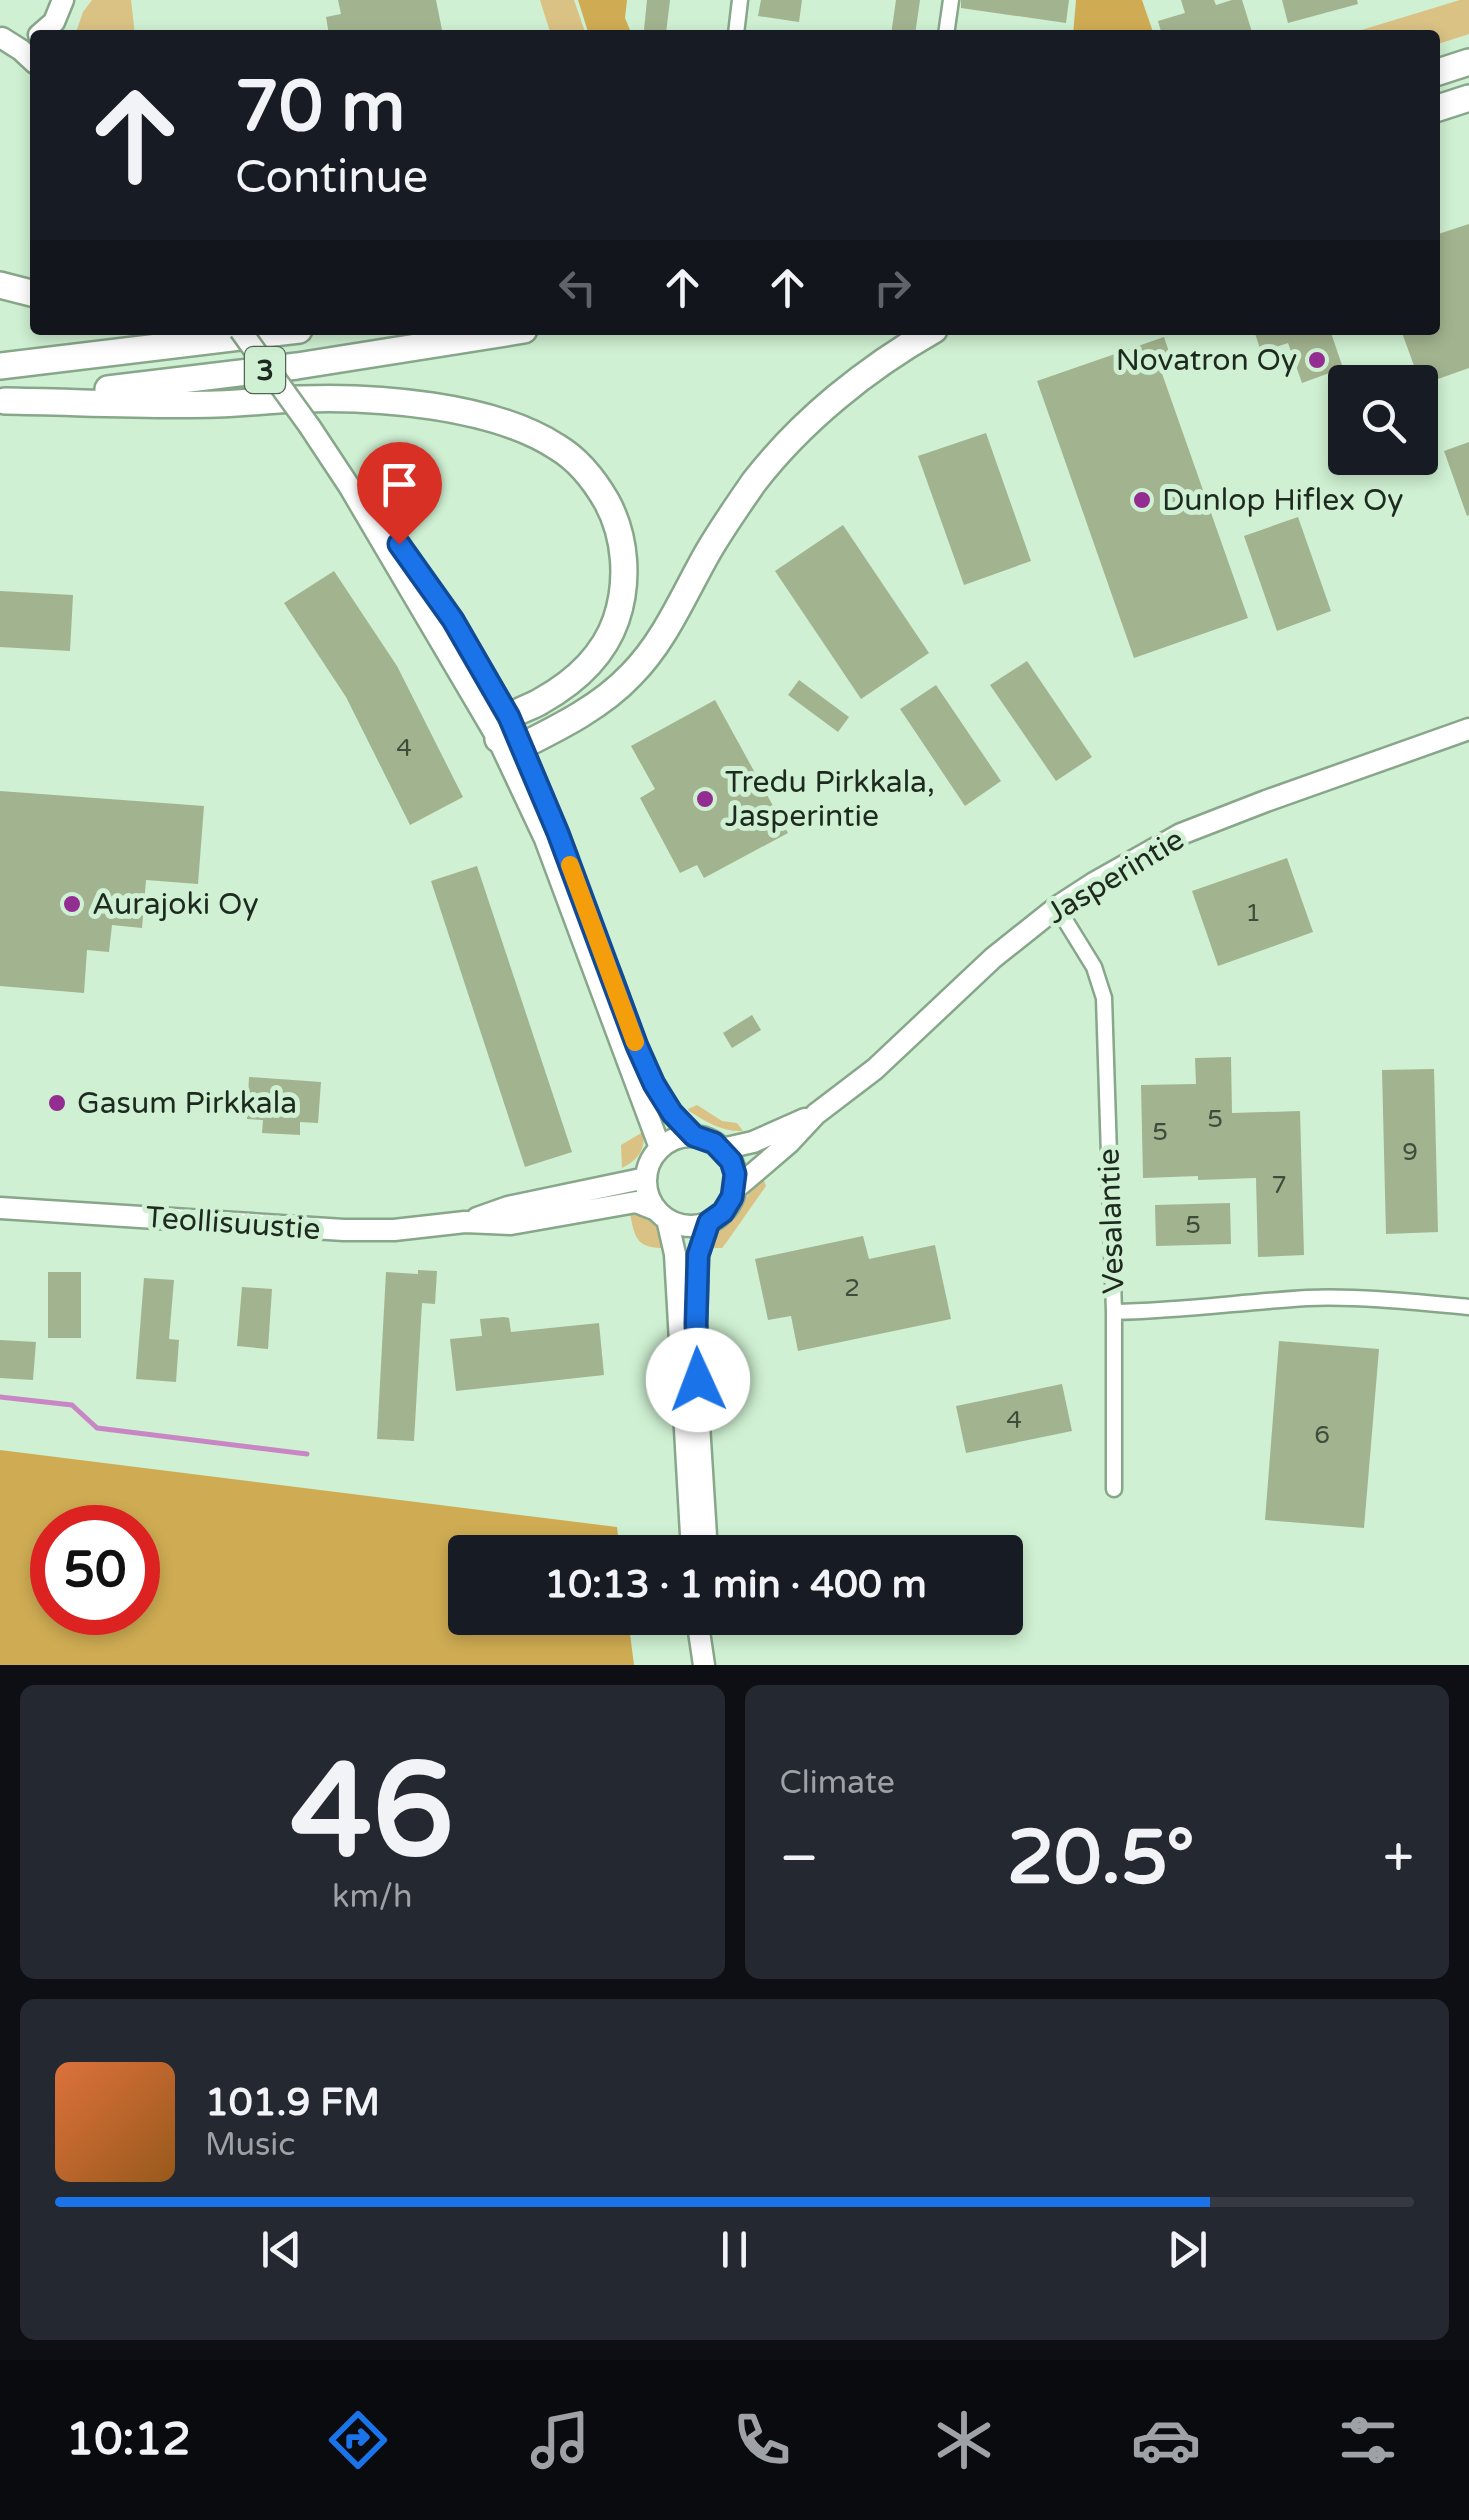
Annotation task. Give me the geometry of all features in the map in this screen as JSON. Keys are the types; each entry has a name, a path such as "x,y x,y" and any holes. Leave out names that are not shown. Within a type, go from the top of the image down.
{"highway":[{"path":"1440,71 1469,62"},
{"path":"0,285 30,293"},
{"name":"3","path":"0,366 257,335"},
{"name":"3","path":"3,401 297,366 492,335"},
{"path":"510,734 595,705 630,677 650,654 730,517 781,451 880,364 926,335"},
{"path":"3,401 217,404 348,398 468,414 505,423 558,447 590,477 613,513 623,556 622,600 608,640 582,674 538,703 510,734"}],"main road":[{"path":"1,38 21,40 30,34"},
{"path":"1,38 30,58"},
{"path":"244,335 350,486 399,544 453,620 558,833 654,1084 672,1113 694,1136"},
{"name":"Jasperintie","path":"735,1188 816,1114 875,1070 993,958 1094,883 1181,834 1469,730"},
{"path":"510,734 660,1148"},
{"name":"Jasperintie","path":"722,1150 752,1142 816,1114"},
{"path":"662,1215 680,1225 695,1226 723,1212 735,1188 735,1174 731,1161 714,1143 694,1136 670,1141 653,1157 646,1178 650,1200 662,1215 676,1254 691,1535"},
{"name":"Teollisuustie","path":"465,1222 508,1207 646,1178"},
{"name":"Teollisuustie","path":"0,1208 344,1230 394,1230 465,1222 511,1224 636,1202 662,1215"},
{"path":"706,1535 696,1324 698,1255 709,1222"},
{"path":"701,1635 707,1665"},
{"path":"707,1665 709,1635"}],"street":[{"path":"736,30 740,0"},
{"path":"947,30 951,0"},
{"name":"Vesalantie","path":"1057,907 1094,967 1104,998 1114,1312 1172,1311 1307,1298 1469,1307"},
{"path":"1114,1312 1114,1489"}],"shaded area":[{"path":"92,0 131,0 134,30 77,30"},
{"path":"540,0 574,0 584,30 549,30"},
{"path":"578,0 627,0 625,18 630,30 587,30"},
{"path":"1076,0 1142,0 1152,30 1073,30"},
{"path":"1469,0 1469,34 1440,43 1440,30 1361,30"},
{"path":"697,1105 722,1121 737,1123 743,1131 722,1128 689,1111"},
{"path":"643,1132 640,1154 622,1168 621,1145"},
{"path":"762,1175 766,1186 726,1243 722,1248 709,1248 735,1216"},
{"path":"633,1212 652,1220 666,1248 639,1241 632,1223"},
{"path":"0,1450 617,1527 618,1535 448,1535 448,1635 630,1635 634,1665 0,1665"}],"building":[{"path":"338,0 436,0 442,30 328,30 326,17 341,14"},
{"path":"647,0 670,0 666,30 644,30"},
{"path":"761,0 802,0 799,22 758,16"},
{"path":"896,0 920,0 916,30 892,30"},
{"path":"961,0 1069,0 1066,23 961,8"},
{"path":"1181,0 1214,0 1216,5 1242,0 1251,30 1161,30 1158,21 1185,13"},
{"path":"1282,0 1357,0 1358,4 1288,23"},
{"path":"1469,224 1469,368 1438,379 1438,365 1414,365 1403,335 1440,335 1440,233"},
{"name":"Novatron Oy","path":"1256,335 1332,335 1342,365 1328,365 1328,373 1302,383 1288,343 1261,352"},
{"name":"Dunlop Hiflex Oy","path":"1164,337 1172,361 1159,365 1248,618 1134,658 1037,381"},
{"path":"986,433 1031,561 964,585 918,456"},
{"path":"1469,442 1469,515 1467,516 1444,451"},
{"path":"1298,517 1331,611 1277,631 1244,536"},
{"path":"843,525 929,653 861,699 775,571"},
{"path":"334,571 397,666 463,797 410,825 346,697 284,603"},
{"path":"0,591 73,595 70,651 0,647"},
{"path":"1027,661 1092,757 1056,781 990,685"},
{"path":"799,680 849,717 838,732 788,695"},
{"path":"936,685 1001,781 965,806 900,709"},
{"path":"715,700 788,833 704,878 697,865 680,873 640,798 655,789 631,746"},
{"name":"Aurajoki Oy","path":"0,791 204,806 198,884 146,880 142,928 112,925 109,952 87,950 84,993 0,986"},
{"path":"1287,858 1313,932 1218,966 1192,891"},
{"path":"477,866 572,1152 525,1167 431,881"},
{"path":"752,1015 761,1030 732,1048 723,1033"},
{"path":"1231,1057 1232,1113 1300,1111 1304,1255 1258,1257 1256,1178 1143,1178 1141,1085 1196,1084 1195,1058"},
{"path":"1434,1069 1438,1232 1386,1234 1382,1070"},
{"path":"249,1077 321,1082 318,1123 300,1122 300,1135 262,1133 263,1120 247,1119"},
{"path":"1230,1203 1231,1244 1156,1246 1155,1205"},
{"path":"863,1236 869,1259 935,1245 951,1319 798,1351 791,1316 768,1320 755,1259"},
{"path":"418,1270 437,1271 435,1304 422,1303 414,1441 377,1439 386,1272 418,1274"},
{"path":"48,1272 81,1272 81,1338 48,1338"},
{"path":"144,1278 174,1280 169,1339 179,1340 176,1382 136,1379"},
{"path":"242,1287 272,1289 268,1349 237,1346"},
{"path":"509,1318 511,1332 599,1323 604,1375 456,1391 450,1339 482,1336 480,1319"},
{"path":"0,1340 36,1342 33,1380 0,1378"},
{"path":"1279,1341 1379,1349 1364,1528 1265,1520"},
{"path":"1062,1384 1072,1431 966,1453 956,1406"}],"waterway":[{"path":"0,1397 72,1405 97,1428 307,1454"}],"slow traffic":[{"path":"570,865 635,1042"}],"place":[{"name":"Novatron Oy","path":"1317,360"},
{"name":"Dunlop Hiflex Oy","path":"1142,500"},
{"name":"Tredu Pirkkala, Jasperintie","path":"705,799"},
{"name":"Aurajoki Oy","path":"72,904"},
{"name":"Gasum Pirkkala","path":"57,1103"}],"route":[{"path":"399,544 453,620 509,717 654,1084 672,1113 694,1136 714,1143 731,1161 735,1174 732,1197 723,1212 709,1222 698,1255 698,1380"}]}
